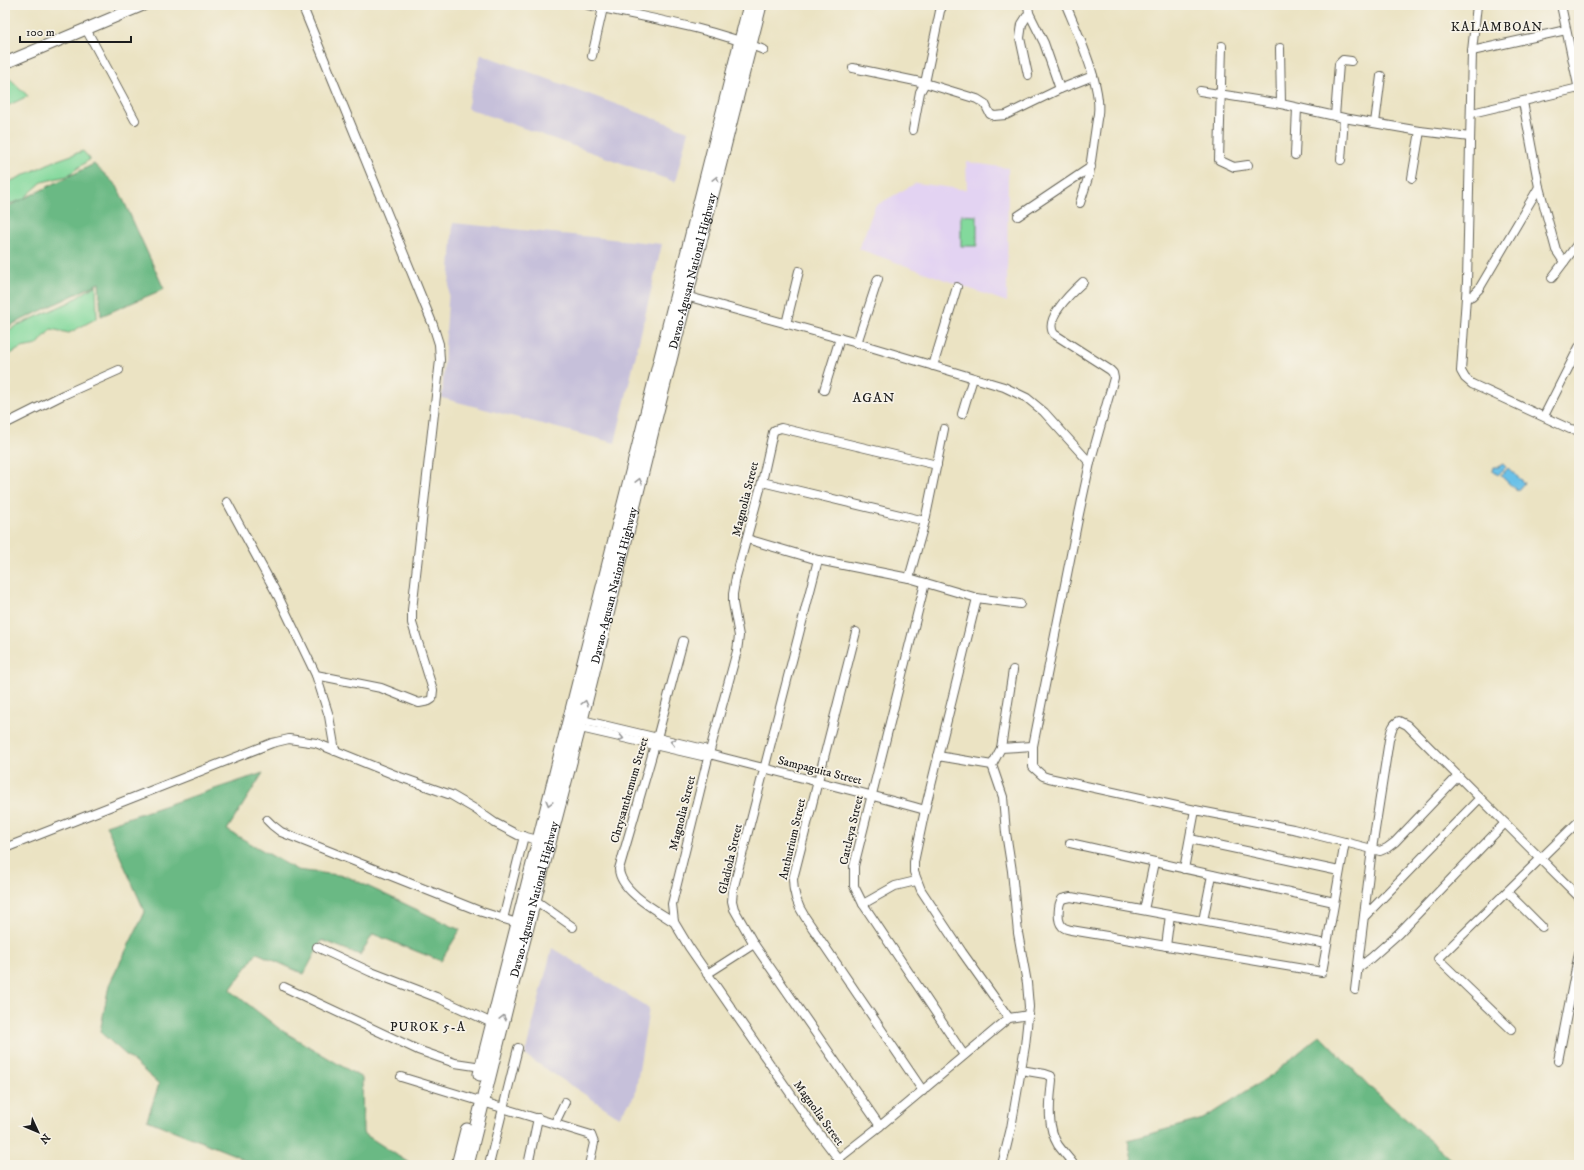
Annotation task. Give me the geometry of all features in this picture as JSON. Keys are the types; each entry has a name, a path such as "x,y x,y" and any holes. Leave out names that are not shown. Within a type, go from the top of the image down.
{"highway":[{"name":"Davao-Agusan National Highway","path":"746,43 750,5"},
{"name":"Davao-Agusan National Highway","path":"467,1165 482,1067 517,923 544,842 746,43 760,5"},
{"name":"Davao-Agusan National Highway","path":"458,1165 535,900 544,842"}],"main road":[{"path":"5,63 143,5"}],"street":[{"path":"302,5 433,325 439,344 440,360 412,610 412,624 433,690 432,699 425,703 419,703 381,688 316,675"},
{"path":"588,5 677,23 746,43 764,50"},
{"path":"913,130 920,92 924,84 940,11 943,5"},
{"path":"1066,5 1093,76 1099,110 1091,167 1084,195 1080,203"},
{"path":"1477,5 1472,51 1472,113 1470,137 1467,298 1461,371 1465,378 1472,384 1570,429 1579,430"},
{"path":"1472,113 1579,89 1576,66 1561,5"},
{"path":"592,56 603,8"},
{"path":"1029,9 1044,43 1060,90"},
{"path":"1028,75 1020,38 1022,24 1029,9"},
{"path":"86,29 135,120"},
{"path":"1472,51 1566,30"},
{"path":"1222,46 1219,160 1234,168 1248,165"},
{"path":"1280,48 1281,104"},
{"path":"1335,116 1339,64 1343,60 1351,61"},
{"path":"853,68 924,84 978,99 985,104 990,114 994,116 1011,114 1093,76"},
{"path":"1375,123 1381,76"},
{"path":"1200,91 1281,104 1344,118 1420,131 1470,137"},
{"path":"1523,102 1539,187 1556,250 1564,262"},
{"path":"1295,155 1297,108"},
{"path":"1341,160 1344,118"},
{"path":"1412,178 1420,131"},
{"path":"1018,216 1091,167"},
{"path":"1467,298 1472,296 1479,289 1539,187"},
{"path":"1552,278 1579,242"},
{"path":"786,324 799,271"},
{"path":"857,343 878,279"},
{"path":"1083,282 1070,293 1053,320 1051,327 1054,334 1102,364 1113,373 1114,378 1090,463 1033,746 1033,767 1043,776 1195,810 1293,829 1380,851 1395,842 1458,776"},
{"path":"1467,282 1479,289"},
{"path":"933,366 956,287"},
{"path":"682,295 840,338 1004,387 1027,398 1044,412 1060,427 1090,463"},
{"path":"824,390 840,338"},
{"path":"1544,416 1579,347"},
{"path":"5,424 63,395 119,370"},
{"path":"962,414 972,378"},
{"name":"Magnolia Street","path":"841,1162 804,1114 707,974 674,922 672,904 709,754 737,651 738,631 733,603 733,594 762,482 773,432 781,428 937,466"},
{"path":"909,578 925,521 944,429"},
{"path":"762,482 925,521"},
{"path":"227,502 278,596 316,675 329,716 335,751"},
{"path":"747,539 818,560 909,578 977,598 1020,604"},
{"name":"Gladiola Street","path":"818,560 732,895 734,909 754,944 880,1126"},
{"name":"Cattleya Street","path":"925,583 853,875 854,886 863,904 964,1055"},
{"path":"977,598 925,810 914,862 914,872 916,881 921,890 958,946 1009,1018"},
{"name":"Anthurium Street","path":"856,632 793,879 793,890 805,917 923,1091"},
{"name":"Chrysanthemum Street","path":"674,922 656,911 629,890 619,876 619,869 656,742 683,641"},
{"path":"1002,1165 1021,1070 1029,1015 1027,983 1018,933 1003,797 992,765 1001,748 1014,670"},
{"path":"1355,990 1372,849 1390,735 1391,729 1395,723 1399,721 1407,725 1579,897"},
{"name":"Sampaguita Street","path":"575,723 656,742 702,756 709,754 818,783 872,795 925,810"},
{"path":"5,848 272,743 289,739 316,742 400,777 450,795 476,809 495,823 524,836 544,842"},
{"path":"1001,748 1033,746"},
{"path":"938,756 992,765"},
{"path":"1365,916 1480,798"},
{"path":"1184,869 1195,810"},
{"path":"268,820 282,832 503,919 517,923"},
{"path":"1511,1029 1438,959 1579,821"},
{"path":"1358,968 1398,934 1505,823"},
{"path":"503,919 524,836"},
{"path":"1190,839 1339,872"},
{"path":"1327,944 1066,897 1060,902 1059,922 1063,927 1071,930 1322,972 1327,944 1344,842"},
{"path":"1070,844 1334,902"},
{"path":"1144,910 1154,862"},
{"path":"1203,921 1212,875"},
{"path":"863,904 895,886 916,881"},
{"path":"1507,892 1542,926"},
{"path":"535,900 572,927"},
{"path":"1166,946 1170,915"},
{"path":"707,974 754,944"},
{"path":"317,946 371,972 436,997 492,1022"},
{"path":"1558,1062 1579,953"},
{"path":"1360,954 1371,958"},
{"path":"284,987 418,1050 455,1063 482,1067"},
{"path":"841,1162 880,1126 1009,1018 1029,1015"},
{"path":"489,1165 518,1048"},
{"path":"1021,1070 1051,1076 1050,1117 1054,1136 1074,1165"},
{"path":"401,1077 591,1135 594,1143 589,1165"},
{"path":"555,1123 565,1102"},
{"path":"528,1165 538,1118"}],"shaded area":[{"path":"481,54 688,131 675,182 467,108"},
{"path":"966,162 1008,168 1007,302 859,249 875,206 916,183 967,190"},
{"path":"453,223 662,244 615,443 442,398"},
{"path":"552,948 649,1008 635,1095 619,1117 525,1055"}],"green space":[{"path":"5,74 28,96 5,107"},
{"path":"83,151 90,159 67,176 42,182 22,200 5,205 5,184 52,162"},
{"path":"94,164 117,186 164,289 101,316 99,283 5,328 5,208"},
{"path":"961,215 977,216 977,246 961,246"},
{"path":"96,285 97,318 69,333 51,329 37,345 21,348 5,357 5,332 70,302"},
{"path":"263,773 227,830 297,870 346,876 460,930 441,961 373,934 360,955 322,940 304,974 257,953 230,990 281,1030 362,1078 363,1133 412,1165 252,1165 235,1155 147,1120 159,1084 100,1032 109,985 145,912 106,825"},
{"path":"1320,1035 1372,1089 1457,1165 1133,1165 1128,1140 1203,1119 1273,1074"}],"water":[{"path":"1503,464 1506,467 1498,475 1493,471 1494,467 1498,467"},
{"path":"1508,468 1524,483 1517,491 1501,476"}],"district":[{"name":"KALAMBOAN","path":"1497,26"},
{"name":"AGAN","path":"874,397"},
{"name":"PUROK 5-A","path":"428,1026"}]}
